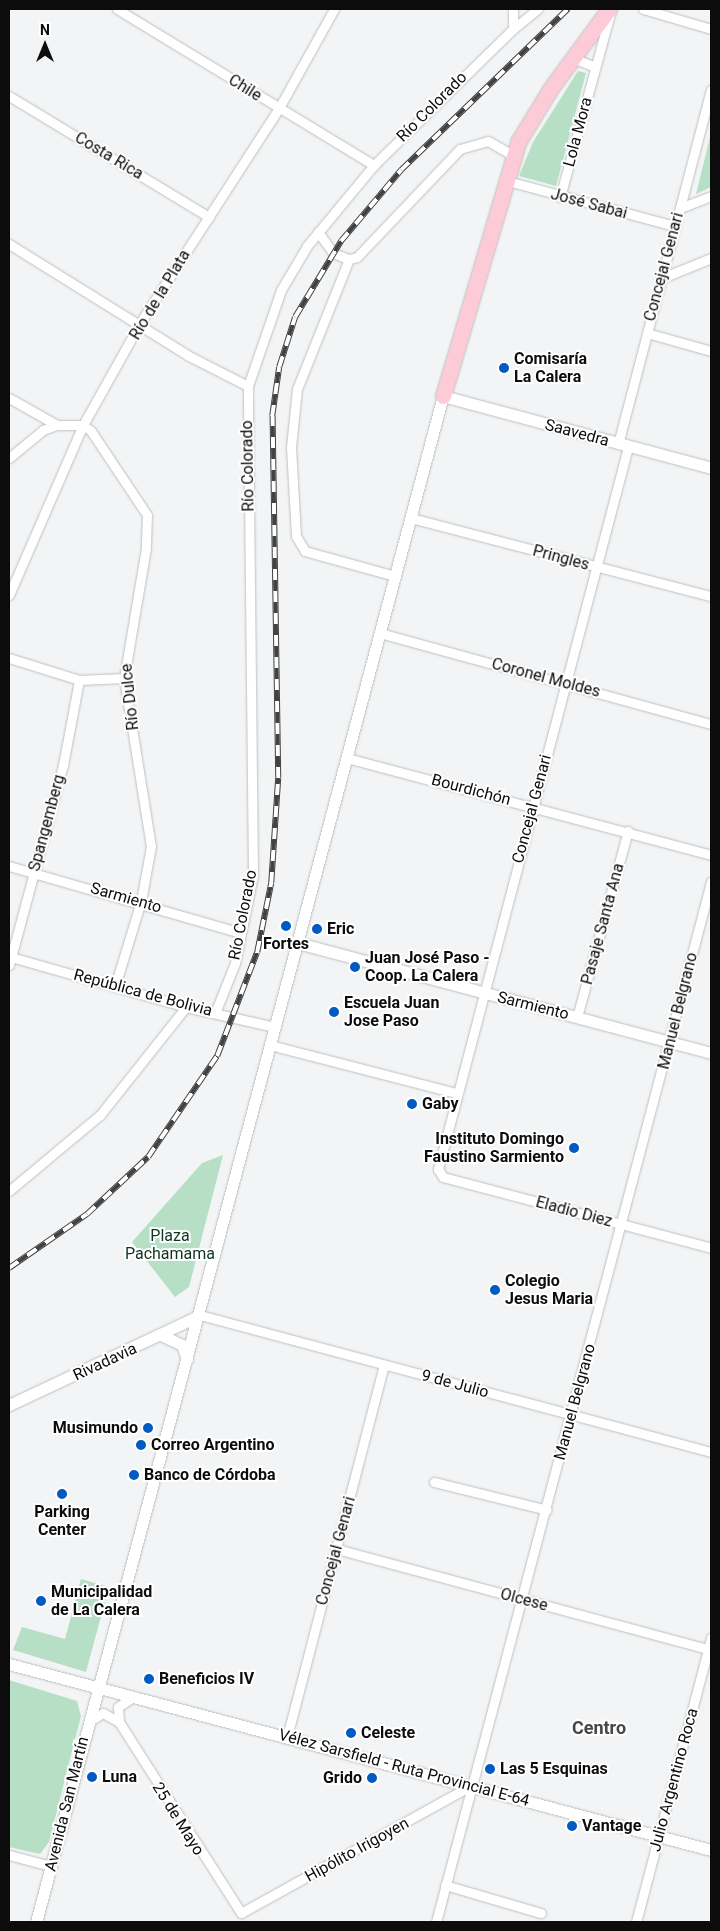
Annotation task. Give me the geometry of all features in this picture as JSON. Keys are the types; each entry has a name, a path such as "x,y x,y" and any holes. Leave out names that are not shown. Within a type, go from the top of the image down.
{"main road":[{"path":"443,396 512,155 533,114 610,9"}],"street":[{"name":"Chile","path":"117,9 374,165"},
{"name":"Río de la Plata","path":"9,595 83,425 140,323 279,108 334,9"},
{"path":"513,9 513,29"},
{"name":"Río Colorado","path":"215,1013 235,964 253,875 254,796 248,386 281,290 318,232 374,165 513,29 538,9"},
{"name":"Lola Mora","path":"560,197 610,9"},
{"path":"643,9 711,29"},
{"path":"573,58 595,68"},
{"name":"Concejal Genari","path":"438,1172 482,993 596,567 647,334 711,90"},
{"name":"Costa Rica","path":"9,96 209,217"},
{"path":"318,232 333,254 349,259 364,252 460,149 488,141 512,155"},
{"name":"José Sabai","path":"504,180 560,197 674,226"},
{"path":"680,208 711,196"},
{"path":"9,244 248,386"},
{"path":"662,278 711,258"},
{"path":"349,259 297,389 291,447 296,536 305,551 395,576"},
{"path":"647,334 711,351"},
{"name":"Saavedra","path":"443,396 711,468"},
{"name":"Avenida San Martín","path":"36,1922 200,1315 443,396"},
{"path":"9,398 57,425"},
{"path":"9,458 43,430 57,425 83,425"},
{"name":"Río Dulce","path":"83,425 147,515 146,548 124,678 150,824 149,861 141,901 115,986"},
{"name":"Pringles","path":"411,518 711,596"},
{"name":"Coronel Moldes","path":"380,633 711,724"},
{"path":"9,658 79,680 124,678"},
{"name":"Spangemberg","path":"10,961 63,765 79,680"},
{"name":"Bourdichón","path":"347,758 628,831 711,855"},
{"name":"Pasaje Santa Ana","path":"577,1017 628,831"},
{"name":"Sarmiento","path":"9,866 141,901 242,934"},
{"name":"Manuel Belgrano","path":"436,1922 547,1510 711,882"},
{"name":"Sarmiento","path":"298,943 711,1053"},
{"name":"República de Bolivia","path":"10,961 115,986 186,1007 275,1027"},
{"path":"9,1191 100,1115 186,1007"},
{"path":"270,1045 456,1094"},
{"name":"Eladio Diez","path":"438,1172 711,1248"},
{"name":"Rivadavia","path":"9,1405 163,1336 200,1315"},
{"name":"9 de Julio","path":"200,1315 711,1452"},
{"path":"163,1336 182,1344 187,1360"},
{"name":"Concejal Genari","path":"287,1737 384,1365"},
{"path":"434,1482 547,1510"},
{"name":"Olcese","path":"336,1549 710,1649"},
{"name":"Julio Argentino Roca","path":"636,1922 710,1649 711,1638"},
{"name":"Vélez Sarsfield - Ruta Provincial E-64","path":"9,1664 472,1785 711,1850"},
{"path":"88,1724 103,1713 119,1722 121,1702 134,1697"},
{"name":"25 de Mayo","path":"119,1722 240,1918"},
{"name":"Hipólito Irigoyen","path":"240,1918 472,1785"},
{"path":"9,1855 51,1866"},
{"path":"445,1886 541,1913"}],"green space":[{"path":"578,71 586,73 556,186 519,176 533,142"},
{"path":"711,133 711,187 696,194"},
{"name":"Plaza Pachamama","path":"223,1155 189,1287 175,1297 132,1242 202,1163"},
{"path":"81,1579 109,1587 86,1672 13,1650 22,1627 65,1639"},
{"path":"9,1680 77,1701 81,1716 49,1842 40,1854 9,1847"}],"railway":[{"path":"9,1268 87,1214 148,1157 217,1056 257,952 271,883 278,778 272,416 279,367 295,317 341,241 401,170 568,9"}],"place":[{"name":"Comisaría La Calera","path":"504,368"},
{"name":"Fortes","path":"286,926"},
{"name":"Eric","path":"317,929"},
{"name":"Juan José Paso - Coop. La Calera","path":"355,967"},
{"name":"Escuela Juan Jose Paso","path":"334,1012"},
{"name":"Gaby","path":"412,1104"},
{"name":"Instituto Domingo Faustino Sarmiento","path":"574,1148"},
{"name":"Colegio Jesus Maria","path":"495,1290"},
{"name":"Musimundo","path":"148,1428"},
{"name":"Correo Argentino","path":"141,1445"},
{"name":"Banco de Córdoba","path":"134,1475"},
{"name":"Parking Center","path":"62,1494"},
{"name":"Municipalidad de La Calera","path":"41,1601"},
{"name":"Beneficios IV","path":"149,1679"},
{"name":"Celeste","path":"351,1733"},
{"name":"Las 5 Esquinas","path":"490,1769"},
{"name":"Luna","path":"92,1777"},
{"name":"Grido","path":"372,1778"},
{"name":"Vantage","path":"572,1826"}],"district":[{"name":"Centro","path":"599,1728"}]}
